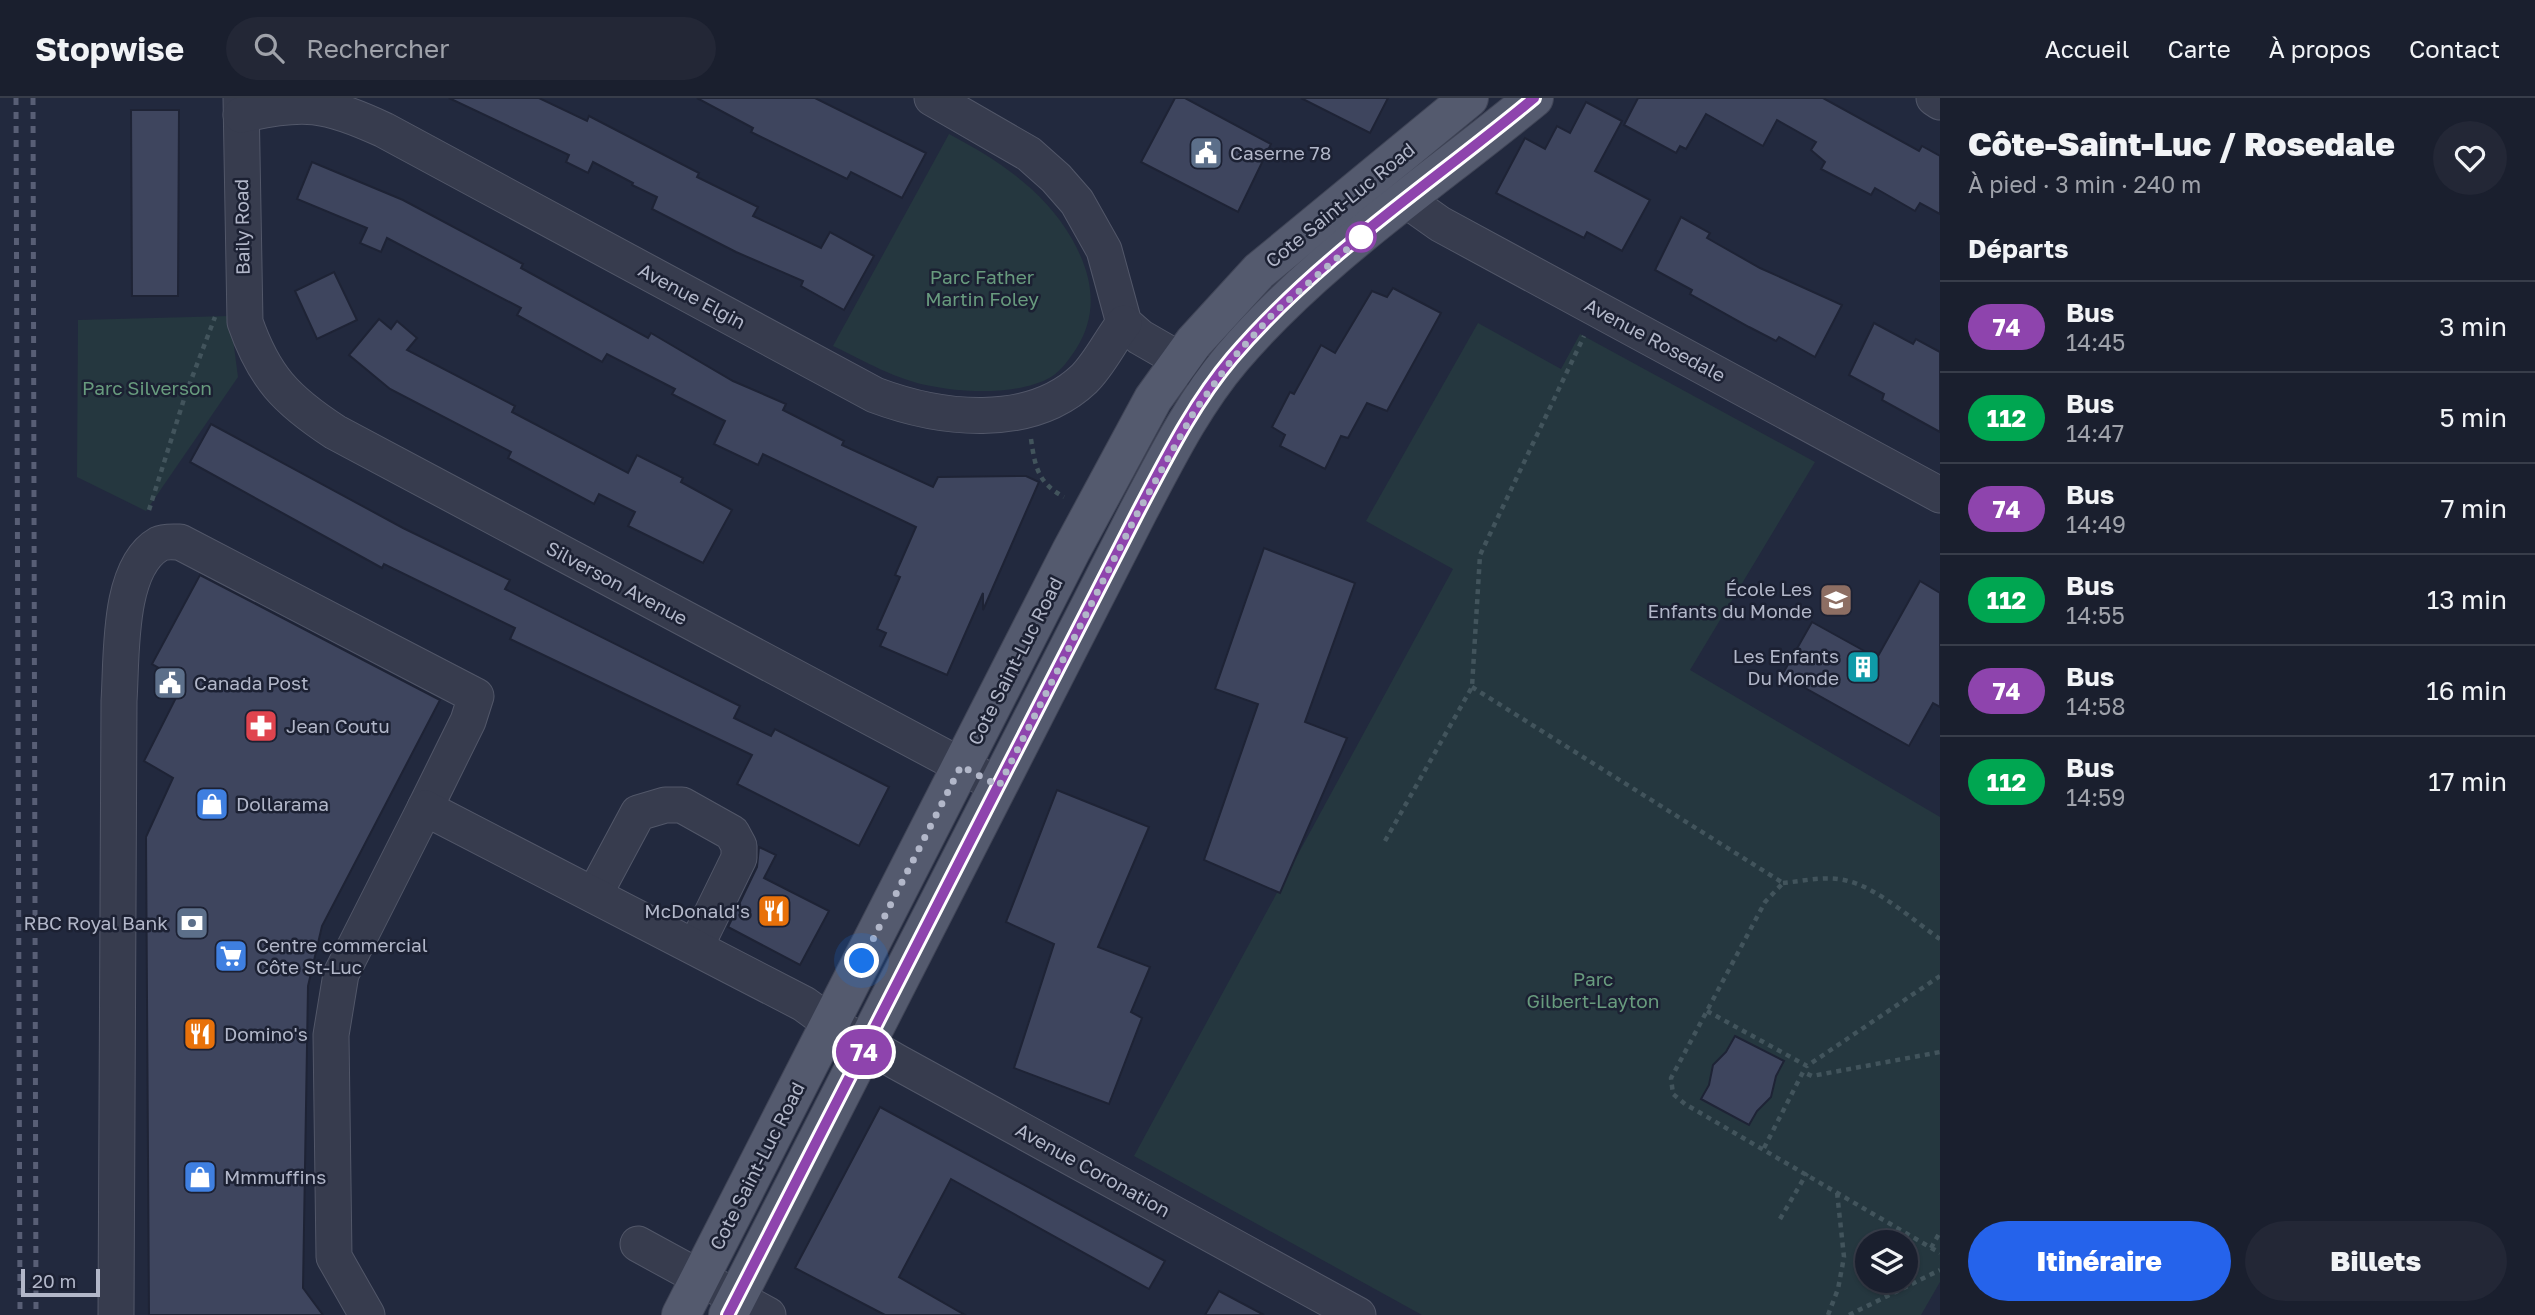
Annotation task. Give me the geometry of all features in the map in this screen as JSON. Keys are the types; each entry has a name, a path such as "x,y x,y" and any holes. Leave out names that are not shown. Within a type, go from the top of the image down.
{"main road":[{"name":"Cote Saint-Luc Road","path":"681,1315 1134,432 1181,360 1259,271 1469,98"},
{"name":"Cote Saint-Luc Road","path":"744,1309 867,1044 1159,472 1214,381 1273,314 1516,103"}],"street":[{"path":"932,98 1029,154 1077,202 1104,250 1124,323 1140,337 1214,381"},
{"path":"1934,98 1940,102"},
{"name":"Avenue Elgin","path":"241,107 310,104 346,112 876,395 907,407 940,414 969,414 1010,413 1042,405 1084,378 1124,323"},
{"name":"Baily Road","path":"241,107 245,322 256,355"},
{"name":"Avenue Rosedale","path":"1382,171 1408,199 1440,224 1940,495"},
{"name":"Silverson Avenue","path":"256,355 275,385 299,409 335,432 999,786"},
{"path":"116,1315 119,701 127,601 133,576 145,555 162,542 180,542 475,696 468,721 341,974 331,1035 334,1257 367,1315"},
{"path":"594,895 638,813 665,805 682,805 732,833 739,846 739,858 696,946"},
{"name":"Avenue Coronation","path":"425,808 804,1004 830,1023 867,1044 1358,1315"},
{"path":"638,1244 700,1277 744,1309"}],"path":[{"path":"149,510 185,396 212,321 218,313"},
{"path":"1385,841 1472,687 1480,555 1586,333"},
{"path":"1030,429 1036,473 1050,490 1074,502"},
{"path":"1472,687 1783,883 1825,879 1848,881 1869,890 1940,939"},
{"path":"1783,883 1765,902 1671,1078 1674,1094 1685,1104 1940,1253"},
{"path":"1764,1148 1807,1066 1940,976"},
{"path":"1707,1011 1807,1066"},
{"path":"1803,1072 1812,1076 1940,1052"},
{"path":"1780,1219 1807,1173"},
{"path":"1828,1315 1838,1289 1844,1257 1837,1192"},
{"path":"1931,1248 1940,1231"},
{"path":"1849,1315 1940,1270"}],"green space":[{"name":"Parc Father Martin Foley","path":"949,134 985,154 1034,191 1061,221 1085,267 1089,281 1090,308 1083,335 1062,368 1038,383 992,391 931,386 893,375 833,346"},
{"name":"Parc Silverson","path":"230,316 238,377 146,511 77,477 78,320"},
{"name":"Parc Gilbert-Layton","path":"1478,323 1561,369 1580,334 1815,462 1690,670 1940,817 1940,1282 1921,1315 1422,1315 1134,1156 1453,569 1366,521"}],"building":[{"path":"449,98 539,98 587,121 589,116 699,173 697,177 758,207 753,216 821,248 830,232 874,256 844,310 801,286 803,281 736,252 652,209 657,197 632,185 633,183 593,162 588,173 566,162 569,155"},
{"path":"697,98 815,98 926,153 902,198 851,172 847,179 751,132 753,128"},
{"name":"Caserne 78","path":"1175,98 1185,98 1271,144 1238,212 1141,162"},
{"path":"1301,98 1388,98 1370,133"},
{"path":"1638,98 1823,98 1919,151 1922,146 1940,156 1940,214 1920,203 1915,211 1875,188 1871,195 1821,169 1825,162 1811,150 1816,142 1777,120 1763,146 1706,114 1686,149 1680,146 1676,153 1624,125"},
{"path":"1586,102 1622,121 1595,171 1650,200 1622,251 1587,232 1584,238 1496,193 1525,138 1545,149 1557,126 1570,133"},
{"path":"131,110 179,110 178,296 132,296"},
{"path":"312,162 403,200 523,264 521,268 648,338 651,333 733,381 786,404 783,410 844,441 842,445 933,487 938,477 1026,476 1039,482 983,610 983,593 947,675 880,646 886,633 877,629 900,577 895,575 916,527 763,454 758,465 714,444 725,421 672,394 675,389 607,354 602,362 517,315 521,308 387,238 381,252 360,243 367,228 297,199"},
{"path":"1681,217 1710,233 1707,238 1760,268 1842,305 1815,357 1779,337 1776,341 1749,327 1690,294 1692,290 1655,270"},
{"path":"334,272 357,320 317,339 295,291"},
{"path":"1393,288 1441,313 1387,411 1367,403 1348,438 1341,436 1325,469 1280,446 1285,435 1272,427 1290,392 1294,394 1321,345 1335,353 1372,291 1387,297"},
{"path":"379,319 391,329 397,321 417,338 407,350 515,406 512,412 628,473 637,455 683,478 681,482 732,510 703,563 628,526 635,512 599,494 594,504 508,458 511,452 390,389 349,355"},
{"path":"1874,323 1913,344 1916,339 1940,352 1940,432 1882,400 1884,394 1849,375"},
{"path":"211,424 403,528 510,580 505,589 740,706 734,718 771,736 775,729 889,787 859,846 737,784 752,755 510,639 515,628 384,564 382,568 190,462"},
{"path":"1264,548 1355,583 1305,722 1347,738 1280,893 1204,860 1258,704 1215,689"},
{"name":"Centre commercial Côte St-Luc","path":"200,575 440,700 322,926 308,986 303,1288 323,1315 149,1315 146,837 173,778 144,761 184,682 152,664"},
{"name":"Les Enfants Du Monde","path":"1920,581 1940,593 1940,707 1933,703 1909,746 1782,675 1812,622 1877,658"},
{"path":"1057,790 1149,827 1098,947 1150,967 1131,1012 1142,1018 1109,1104 1014,1068 1054,944 1006,922"},
{"path":"759,847 776,855 764,878 829,911 800,965 728,927 757,867"},
{"path":"1735,1036 1784,1061 1776,1076 1771,1097 1757,1111 1749,1125 1701,1099 1709,1085 1713,1065 1726,1052"},
{"path":"880,1107 1165,1261 1149,1289 951,1179 899,1277 965,1315 885,1315 795,1268"},
{"path":"1219,1291 1264,1315 1205,1315"}],"railway":[{"path":"16,98 20,1315"},
{"path":"33,98 36,1315"}],"bus line":[{"name":"74","path":"728,1315 1138,512 1174,445 1214,381 1273,314 1306,284 1348,247 1534,98"}],"place":[{"name":"Caserne 78","path":"1206,153"},
{"name":"École Les Enfants du Monde","path":"1836,600"},
{"name":"Les Enfants Du Monde","path":"1863,667"},
{"name":"Canada Post","path":"170,683"},
{"name":"Jean Coutu","path":"261,726"},
{"name":"Dollarama","path":"212,804"},
{"name":"McDonald's","path":"774,911"},
{"name":"RBC Royal Bank","path":"192,923"},
{"name":"Centre commercial Côte St-Luc","path":"231,956"},
{"name":"Domino's","path":"200,1034"},
{"name":"Mmmuffins","path":"200,1177"}],"route":[{"path":"862,961 961,766 999,786 1159,472 1214,381 1273,314 1361,237"}]}
